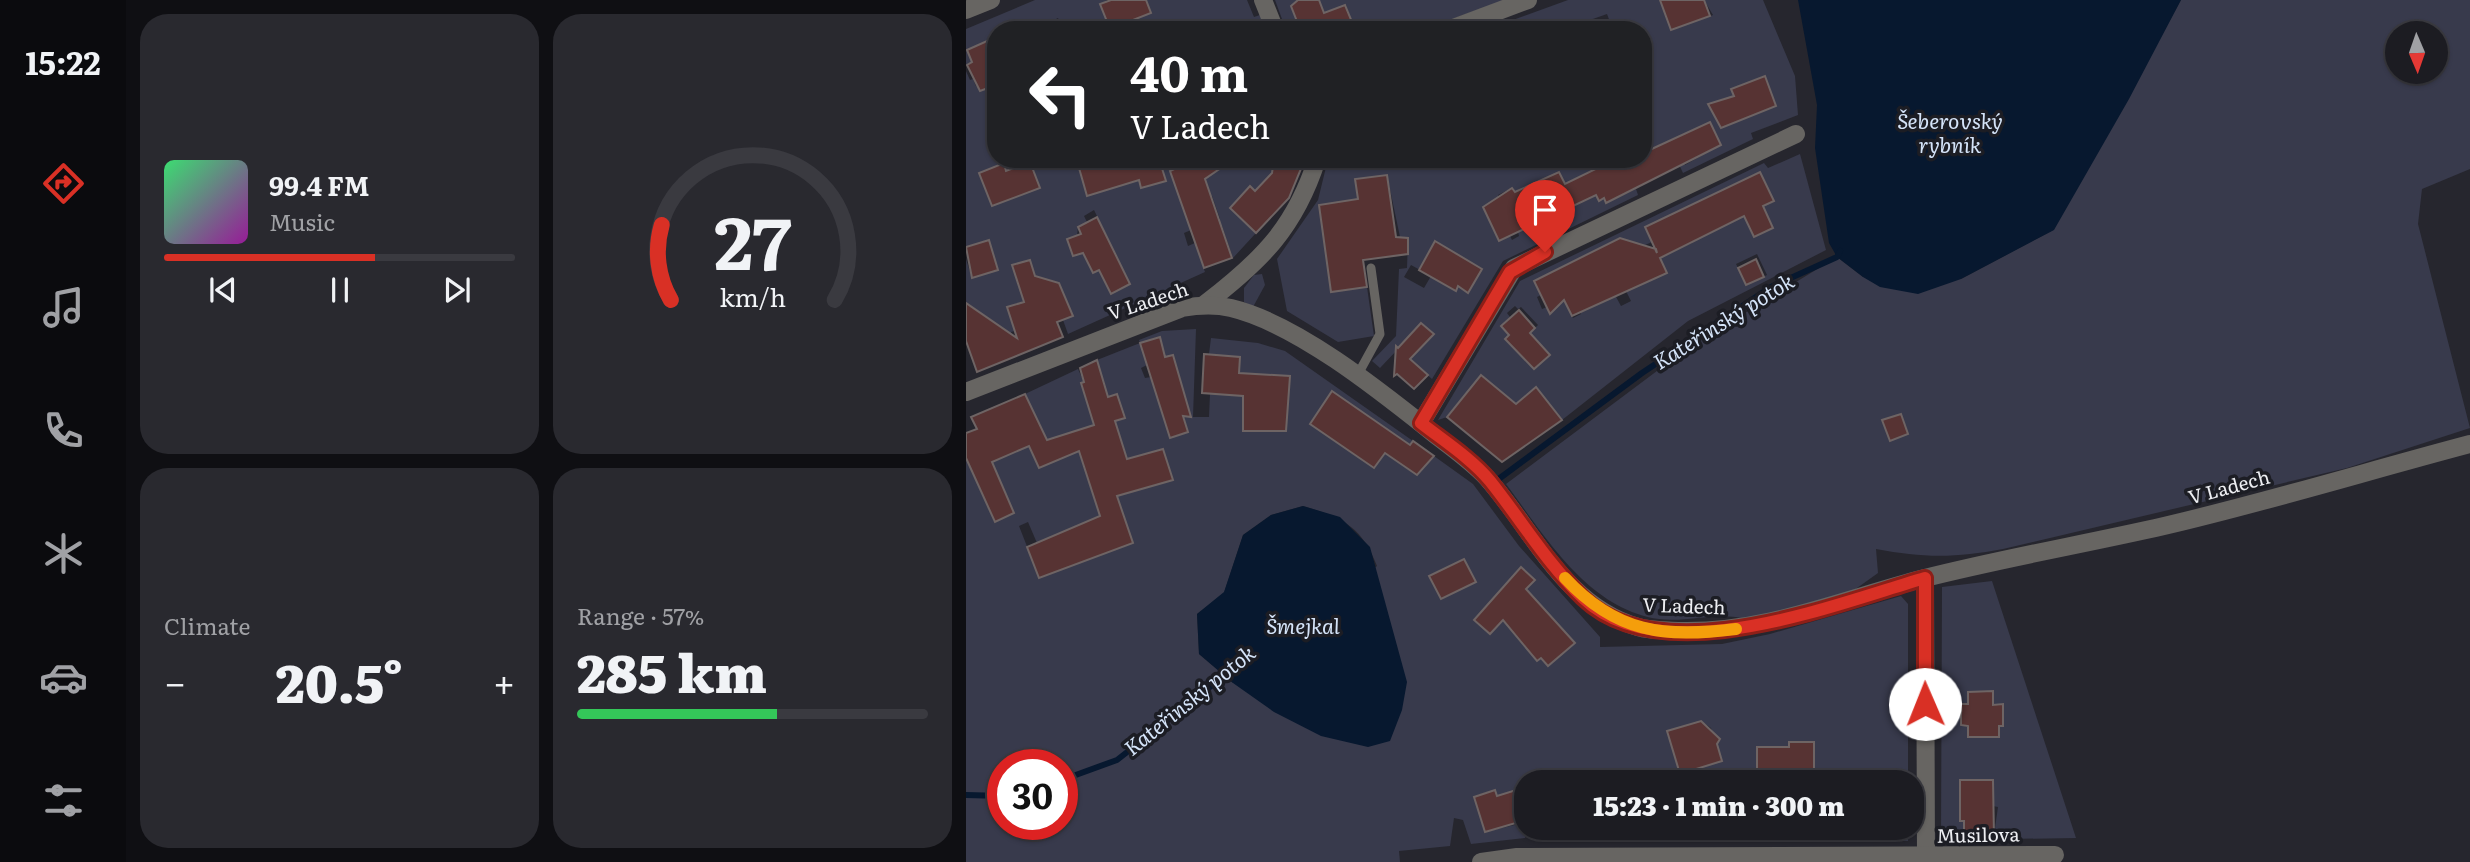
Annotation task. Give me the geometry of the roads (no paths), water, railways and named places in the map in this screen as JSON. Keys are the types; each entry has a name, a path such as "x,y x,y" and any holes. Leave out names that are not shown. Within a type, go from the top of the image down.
{"street":[{"path":"966,10 991,0"},
{"path":"1262,0 1271,21"},
{"path":"1472,21 1528,0"},
{"path":"1421,423 1514,268 1796,134"},
{"path":"1205,304 1246,273 1282,230 1304,198 1314,168"},
{"name":"V Ladech","path":"966,392 1150,319 1205,304 1234,309 1275,327 1357,376 1421,423 1482,473 1540,552 1585,600 1610,617 1641,628 1716,632 1755,627 1925,578 2168,525 2470,444"},
{"path":"1925,578 1926,857"},
{"name":"Musilova","path":"1481,862 1823,860 2055,855"}],"lane":[{"path":"1357,376 1380,334 1371,268"}],"water":[{"name":"Šeberovský rybník","path":"1798,0 2181,0 2129,99 2054,230 1961,279 1918,294 1880,287 1837,257 1829,243 1815,148 1817,105"},
{"name":"Šmejkal","path":"1303,506 1340,517 1370,547 1407,682 1402,710 1390,741 1368,747 1321,736 1274,712 1233,683 1199,654 1197,614 1224,592 1243,535 1271,515"}],"waterway":[{"name":"Kateřinský potok","path":"1500,478 1642,373 1771,287 1837,257 1840,251"},
{"name":"Kateřinský potok","path":"1078,774 1117,760 1229,672"},
{"name":"Kateřinský potok","path":"966,795 987,796"}]}
